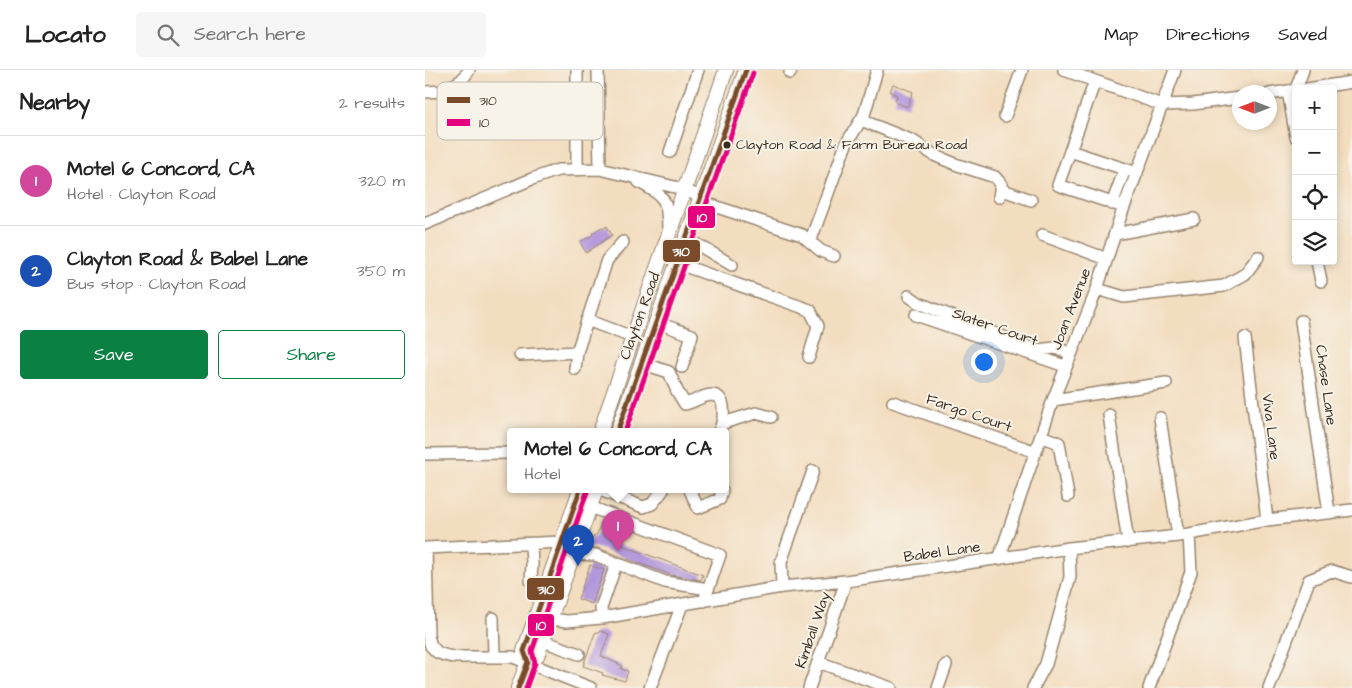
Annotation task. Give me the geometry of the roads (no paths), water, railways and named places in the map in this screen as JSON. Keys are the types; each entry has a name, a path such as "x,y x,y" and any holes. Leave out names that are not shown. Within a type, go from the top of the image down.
{"main road":[{"name":"Clayton Road","path":"601,428 726,70"},
{"name":"Clayton Road","path":"618,428 746,70"},
{"path":"527,662 537,656 543,641 546,588 579,493"},
{"path":"518,688 527,662 524,651 544,617 573,554 597,493"}],"street":[{"path":"459,82 469,70"},
{"path":"670,152 698,70"},
{"path":"810,242 846,144 864,115 877,70"},
{"path":"1005,116 1023,70"},
{"path":"1064,70 1163,105 1193,104 1232,99"},
{"name":"Joan Avenue","path":"999,559 1065,366 1097,289 1115,234 1118,206 1137,173 1175,70"},
{"path":"1296,85 1303,70"},
{"path":"1095,81 1058,185 1118,206 1125,169"},
{"path":"1333,85 1352,82"},
{"path":"1277,93 1292,90"},
{"path":"861,120 913,141 934,155 955,164 995,177 1001,184 999,193 1031,200"},
{"path":"577,140 577,168"},
{"path":"599,140 600,169"},
{"path":"1070,151 1137,173"},
{"path":"425,224 531,179 558,170 577,168 600,169 683,189 711,205 801,235 821,251 834,256"},
{"path":"621,174 650,188 663,198 668,210 668,233"},
{"path":"1115,234 1195,219"},
{"path":"1042,235 1107,259"},
{"path":"685,238 732,265"},
{"path":"575,369 577,352 607,260 623,242"},
{"path":"1097,289 1124,297 1223,286 1245,274 1258,257"},
{"path":"676,263 810,310 818,326 809,357"},
{"path":"1318,265 1321,281"},
{"path":"909,296 919,304 1036,350 1055,348 1071,353"},
{"name":"Slater Court","path":"916,315 1065,366"},
{"path":"587,320 632,337"},
{"name":"Chase Lane","path":"1301,321 1329,513"},
{"path":"655,322 692,336 682,367"},
{"name":"Viva Lane","path":"1245,338 1267,520"},
{"path":"520,355 577,352"},
{"path":"641,363 669,372 685,404 710,395 717,396 723,407 721,427 756,413 771,417"},
{"path":"1053,400 1166,382"},
{"name":"Fargo Court","path":"893,402 1036,452"},
{"path":"1109,415 1128,542"},
{"path":"1149,688 1191,572 1160,418"},
{"path":"1041,436 1059,443 1068,496"},
{"path":"425,454 507,453"},
{"path":"782,587 781,562 813,471"},
{"path":"606,493 643,507 653,504 661,493"},
{"path":"691,493 698,508 720,499 721,493"},
{"path":"590,507 720,554 704,601"},
{"name":"Babel Lane","path":"544,617 567,621 602,618 782,587 846,581 1069,548 1183,535 1267,520 1352,510"},
{"path":"562,542 425,548 428,636 431,646 437,652 453,657 508,656 591,688"},
{"path":"531,544 531,581 535,585 546,588"},
{"path":"1033,688 1046,664 1071,576 1069,548"},
{"path":"573,554 595,555 665,582 708,589"},
{"path":"602,618 601,608 614,570"},
{"path":"1269,688 1309,580 1332,570 1352,577"},
{"name":"Kimball Way","path":"809,688 846,581"},
{"path":"650,688 682,605"},
{"path":"493,618 494,656"},
{"path":"543,641 579,654"},
{"path":"818,662 891,688"},
{"path":"938,688 946,666"}],"place":[{"name":"Clayton Road & Farm Bureau Road","path":"727,145"},
{"name":"Motel 6 Concord, CA","path":"618,551"},
{"name":"Clayton Road & Babel Lane","path":"578,566"}]}
